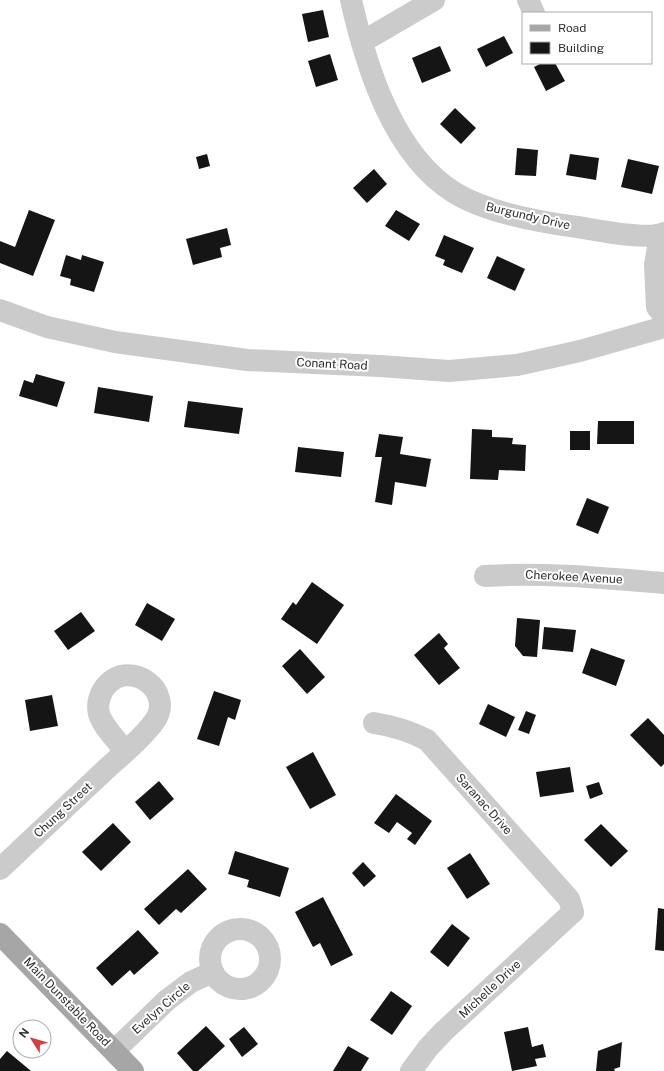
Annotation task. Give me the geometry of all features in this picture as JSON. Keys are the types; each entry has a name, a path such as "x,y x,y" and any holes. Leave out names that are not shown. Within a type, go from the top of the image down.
{"main road":[{"name":"Main Dunstable Road","path":"0,934 132,1071"}],"street":[{"name":"Burgundy Drive","path":"351,0 376,86 392,119 422,166 439,182 456,194 506,213 574,226 641,236 663,237 655,265 657,307 664,316"},
{"path":"362,42 434,0"},
{"path":"528,0 534,12"},
{"name":"Conant Road","path":"0,310 47,327 115,342 247,360 449,371 517,365 580,350 664,326"},
{"name":"Cherokee Avenue","path":"485,576 513,574 550,575 598,577 664,583"},
{"name":"Saranac Drive","path":"374,723 393,726 412,732 427,740 569,899 573,912"},
{"name":"Chung Street","path":"0,870 126,751"},
{"name":"Michelle Drive","path":"411,1071 428,1048 443,1032 573,912"},
{"name":"Evelyn Circle","path":"114,1051 173,995 191,982 213,972"}],"building":[{"path":"323,10 329,37 308,42 302,14"},
{"path":"504,36 513,53 486,67 477,49"},
{"path":"440,46 451,71 422,83 412,58"},
{"path":"330,54 338,80 316,87 308,61"},
{"path":"540,64 556,64 565,81 546,91 534,67"},
{"path":"455,108 476,128 461,144 440,124"},
{"path":"517,148 538,150 536,176 515,175"},
{"path":"207,154 210,166 199,169 196,157"},
{"path":"570,154 599,158 596,180 566,175"},
{"path":"628,159 659,166 652,194 621,187"},
{"path":"374,169 387,184 367,203 353,188"},
{"path":"29,210 55,220 33,276 0,263 0,241 15,247"},
{"path":"396,210 420,224 409,241 385,226"},
{"path":"227,228 231,245 220,248 222,257 193,265 186,239"},
{"path":"444,235 474,248 462,273 443,265 445,260 435,256"},
{"path":"66,255 81,260 82,255 104,262 94,292 70,285 71,279 60,276"},
{"path":"497,256 525,269 515,291 487,278"},
{"path":"36,374 65,382 57,407 19,396 24,380 33,383"},
{"path":"98,387 153,396 149,422 94,413"},
{"path":"188,401 243,408 239,434 184,427"},
{"path":"598,421 634,421 634,444 597,444"},
{"path":"472,429 492,430 492,437 513,438 512,444 526,445 525,471 499,470 498,480 470,479"},
{"path":"570,431 590,431 590,450 570,450"},
{"path":"379,434 403,437 400,454 431,459 426,487 395,482 392,505 375,502 382,457 375,457"},
{"path":"298,447 344,452 341,477 295,472"},
{"path":"587,498 609,507 598,534 576,525"},
{"path":"312,582 344,605 317,644 281,619 293,602 296,605"},
{"path":"147,603 175,619 162,641 135,625"},
{"path":"81,612 95,631 68,650 54,631"},
{"path":"517,618 540,620 537,657 523,656 515,646"},
{"path":"544,627 576,630 573,652 542,649"},
{"path":"439,633 448,644 444,648 460,668 439,685 414,655"},
{"path":"591,648 625,660 616,686 582,673"},
{"path":"300,649 325,677 307,694 282,666"},
{"path":"214,691 241,700 235,720 228,717 219,746 197,739"},
{"path":"52,695 58,726 30,731 25,700"},
{"path":"488,704 515,717 506,737 479,724"},
{"path":"526,711 536,715 529,734 518,730"},
{"path":"648,718 664,735 664,764 661,767 630,735"},
{"path":"313,752 336,795 310,809 286,767"},
{"path":"570,767 574,792 540,797 536,772"},
{"path":"159,781 174,799 150,820 135,802"},
{"path":"599,782 603,794 590,799 586,786"},
{"path":"396,794 432,821 415,845 407,839 412,833 397,822 389,833 374,823"},
{"path":"113,823 131,842 101,871 82,852"},
{"path":"601,824 628,851 611,867 584,840"},
{"path":"235,851 289,868 280,897 247,887 249,880 228,874"},
{"path":"470,853 490,884 467,899 447,868"},
{"path":"363,862 376,876 364,887 352,873"},
{"path":"188,869 207,889 181,913 176,909 159,925 144,909"},
{"path":"323,897 353,955 331,966 320,943 313,947 295,912"},
{"path":"658,908 664,909 664,951 655,950"},
{"path":"452,924 470,938 448,967 430,952"},
{"path":"138,930 159,953 134,975 130,970 112,986 96,968"},
{"path":"391,991 412,1006 392,1035 370,1020"},
{"path":"206,1026 225,1046 198,1071 193,1071 177,1053"},
{"path":"244,1027 258,1044 242,1057 229,1039"},
{"path":"528,1027 532,1047 543,1044 546,1057 535,1059 537,1066 512,1071 504,1032"},
{"path":"622,1042 620,1067 614,1069 615,1071 596,1071 598,1051"},
{"path":"348,1046 369,1058 361,1071 333,1071"},
{"path":"7,1051 12,1055 12,1059 17,1059 31,1071 0,1071 0,1059"}]}
